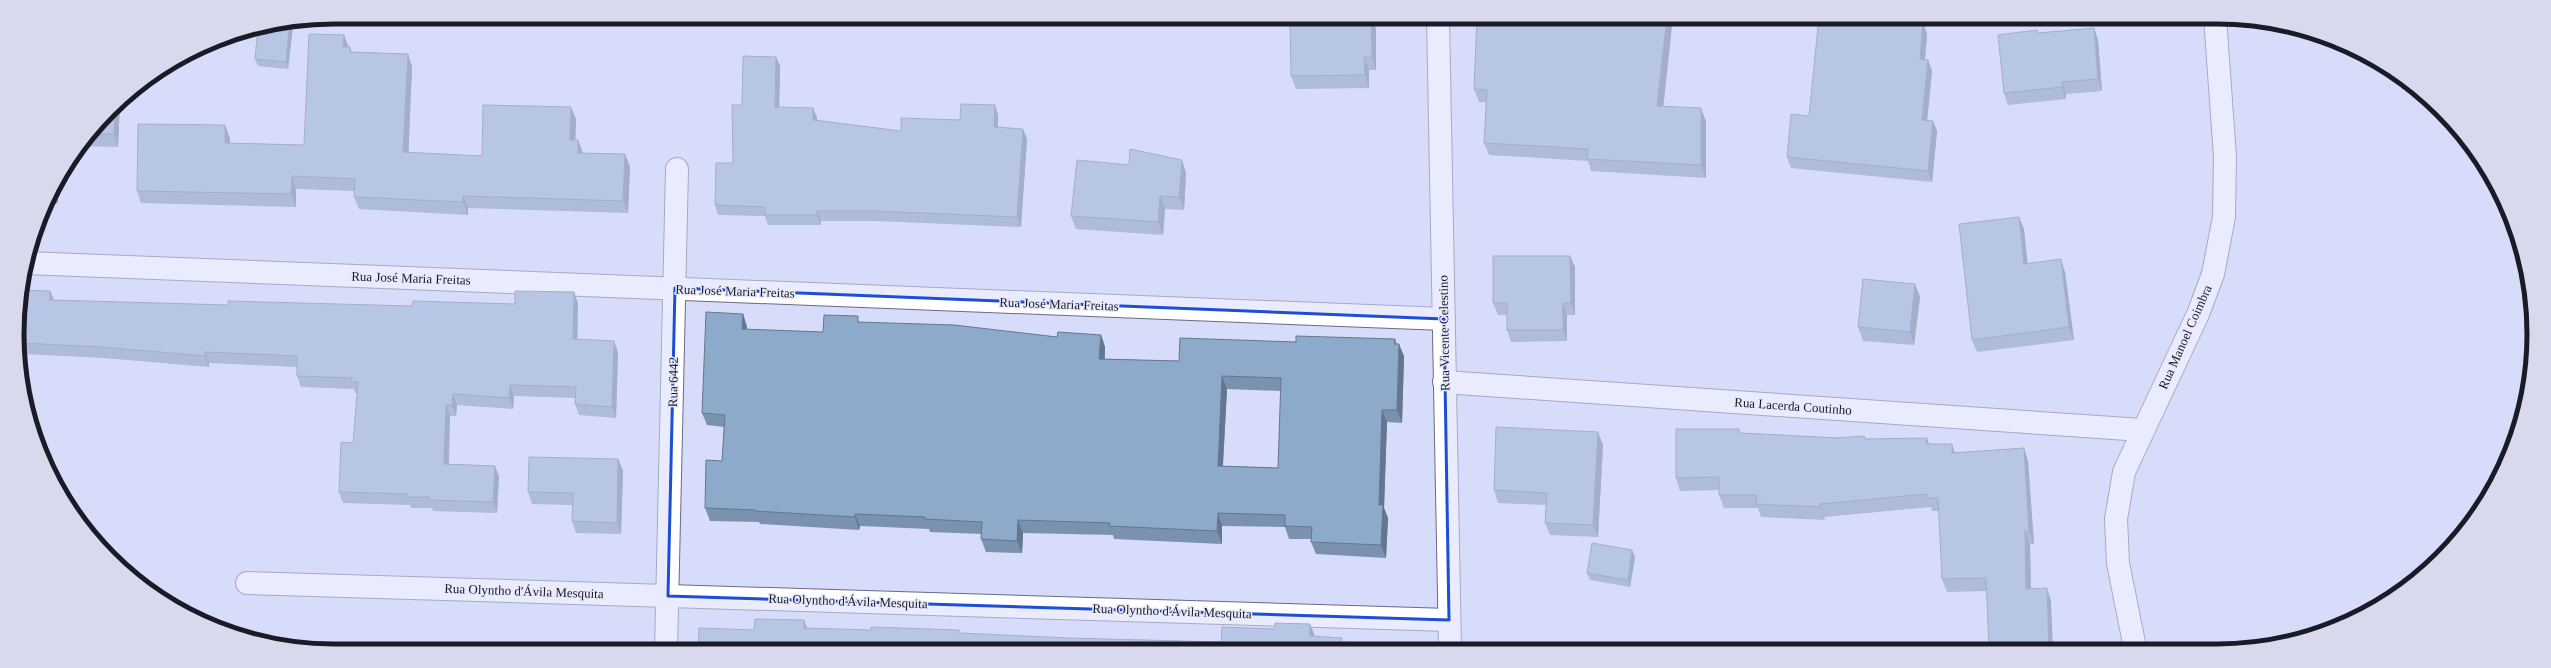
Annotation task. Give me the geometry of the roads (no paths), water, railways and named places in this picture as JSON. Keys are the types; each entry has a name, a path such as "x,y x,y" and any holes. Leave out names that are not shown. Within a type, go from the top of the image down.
{"street":[{"name":"Rua Vicente Celestino","path":"1438,24 1450,644"},
{"name":"Rua Manoel Coimbra","path":"2134,644 2118,563 2116,519 2124,472 2142,430 2198,314 2213,274 2224,217 2225,157 2216,24"},
{"name":"Rua 6442","path":"666,644 677,169"},
{"name":"Rua José Maria Freitas","path":"33,263 1444,319"},
{"name":"Rua Lacerda Coutinho","path":"1444,382 2142,430"},
{"name":"Rua Olyntho d'Ávila Mesquita","path":"247,583 1450,620"}]}
